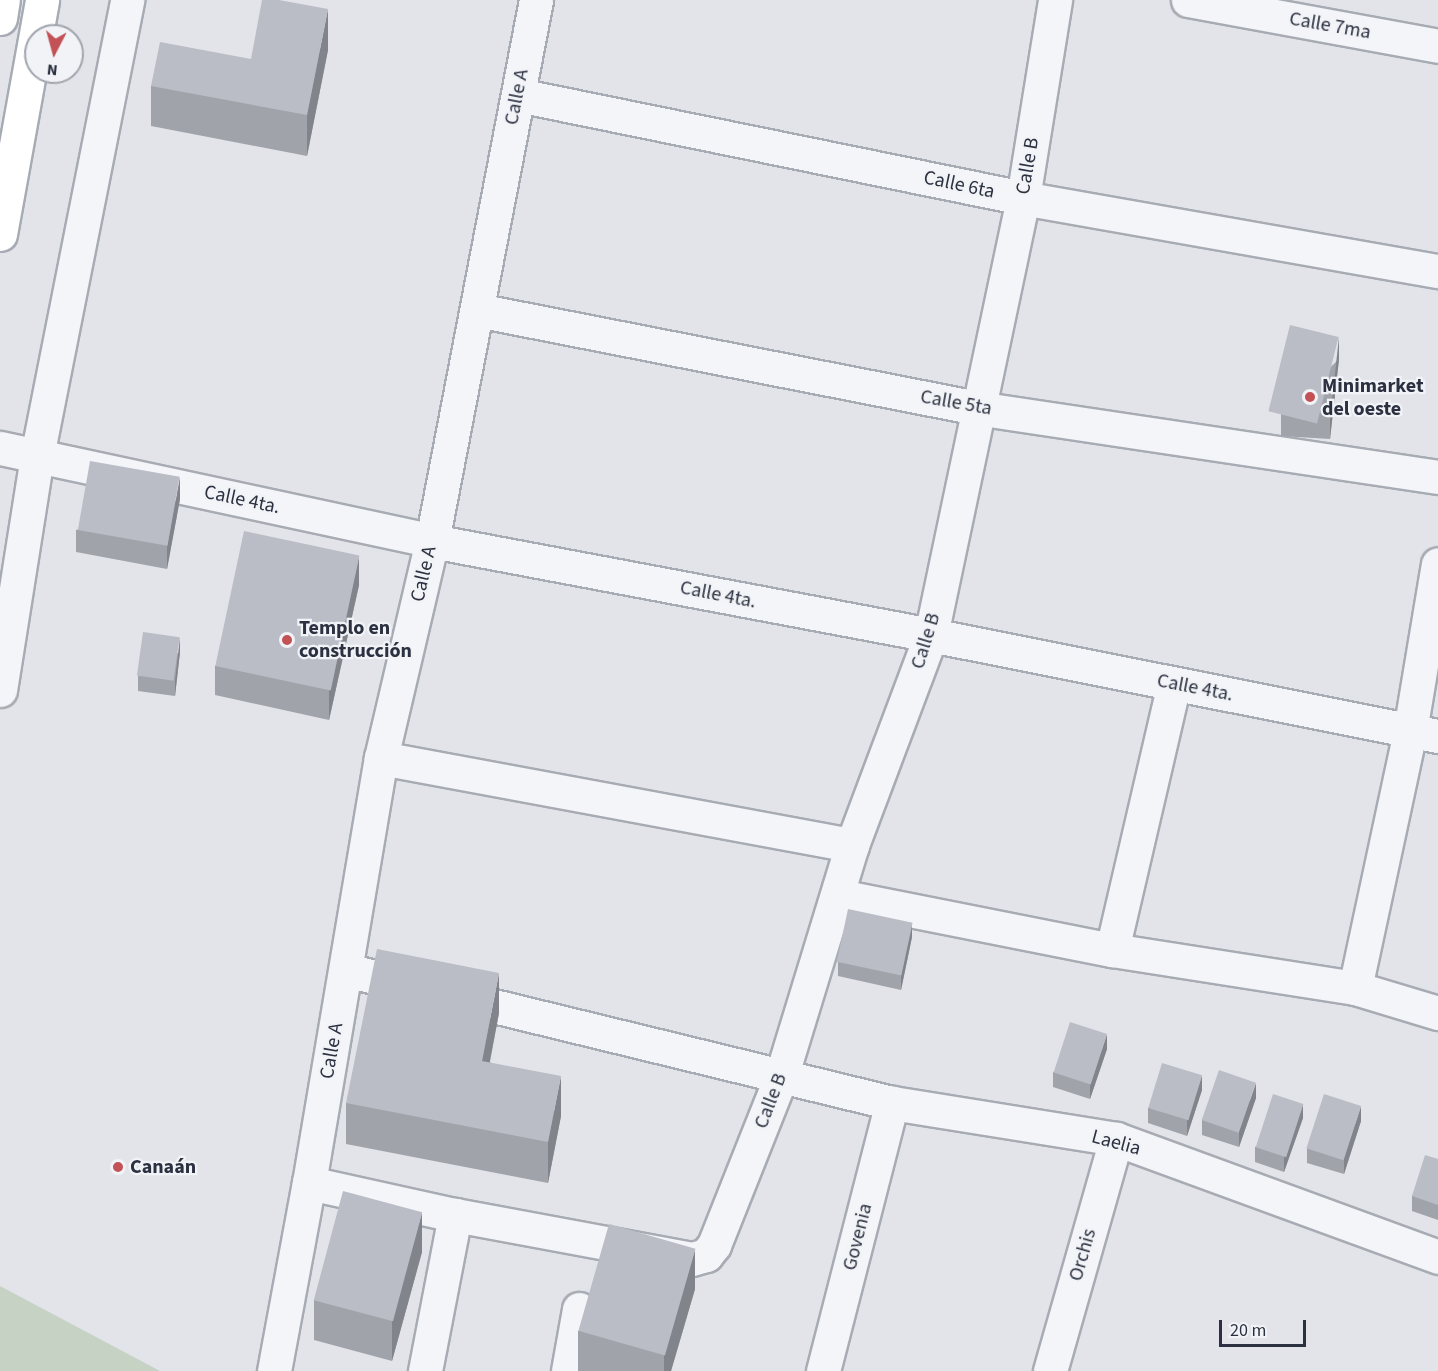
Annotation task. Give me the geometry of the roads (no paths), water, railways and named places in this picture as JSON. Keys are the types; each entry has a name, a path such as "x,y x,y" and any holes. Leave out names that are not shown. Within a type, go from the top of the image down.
{"main road":[{"path":"0,18 3,0"},
{"path":"0,234 42,0"}],"street":[{"path":"0,690 37,456 127,0"},
{"name":"Calle A","path":"274,1371 309,1183 381,758 432,542 536,0"},
{"name":"Calle B","path":"455,1215 692,1259 706,1256 714,1245 782,1074 839,896 852,845 931,635 1023,198 1055,0"},
{"name":"Calle 7ma","path":"1188,0 1438,46"},
{"name":"Calle 6ta","path":"518,95 1023,198 1438,271"},
{"name":"Calle 5ta","path":"477,310 977,408 1438,477"},
{"name":"Calle 4ta.","path":"0,448 432,542 931,635 1424,733"},
{"path":"1355,988 1424,733 1438,564"},
{"path":"1112,950 1174,684"},
{"path":"381,758 852,845"},
{"path":"839,896 1112,950 1355,988 1438,1013"},
{"name":"Laelia","path":"346,970 892,1102 1116,1139 1438,1257"},
{"name":"Govenia","path":"823,1371 892,1102"},
{"name":"Orchis","path":"1050,1371 1116,1139"},
{"path":"309,1183 455,1215 425,1371"},
{"path":"568,1371 579,1309"}],"place":[{"name":"Minimarket del oeste","path":"1310,397"},
{"name":"Templo en construcción","path":"287,640"},
{"name":"Canaán","path":"118,1167"}]}
